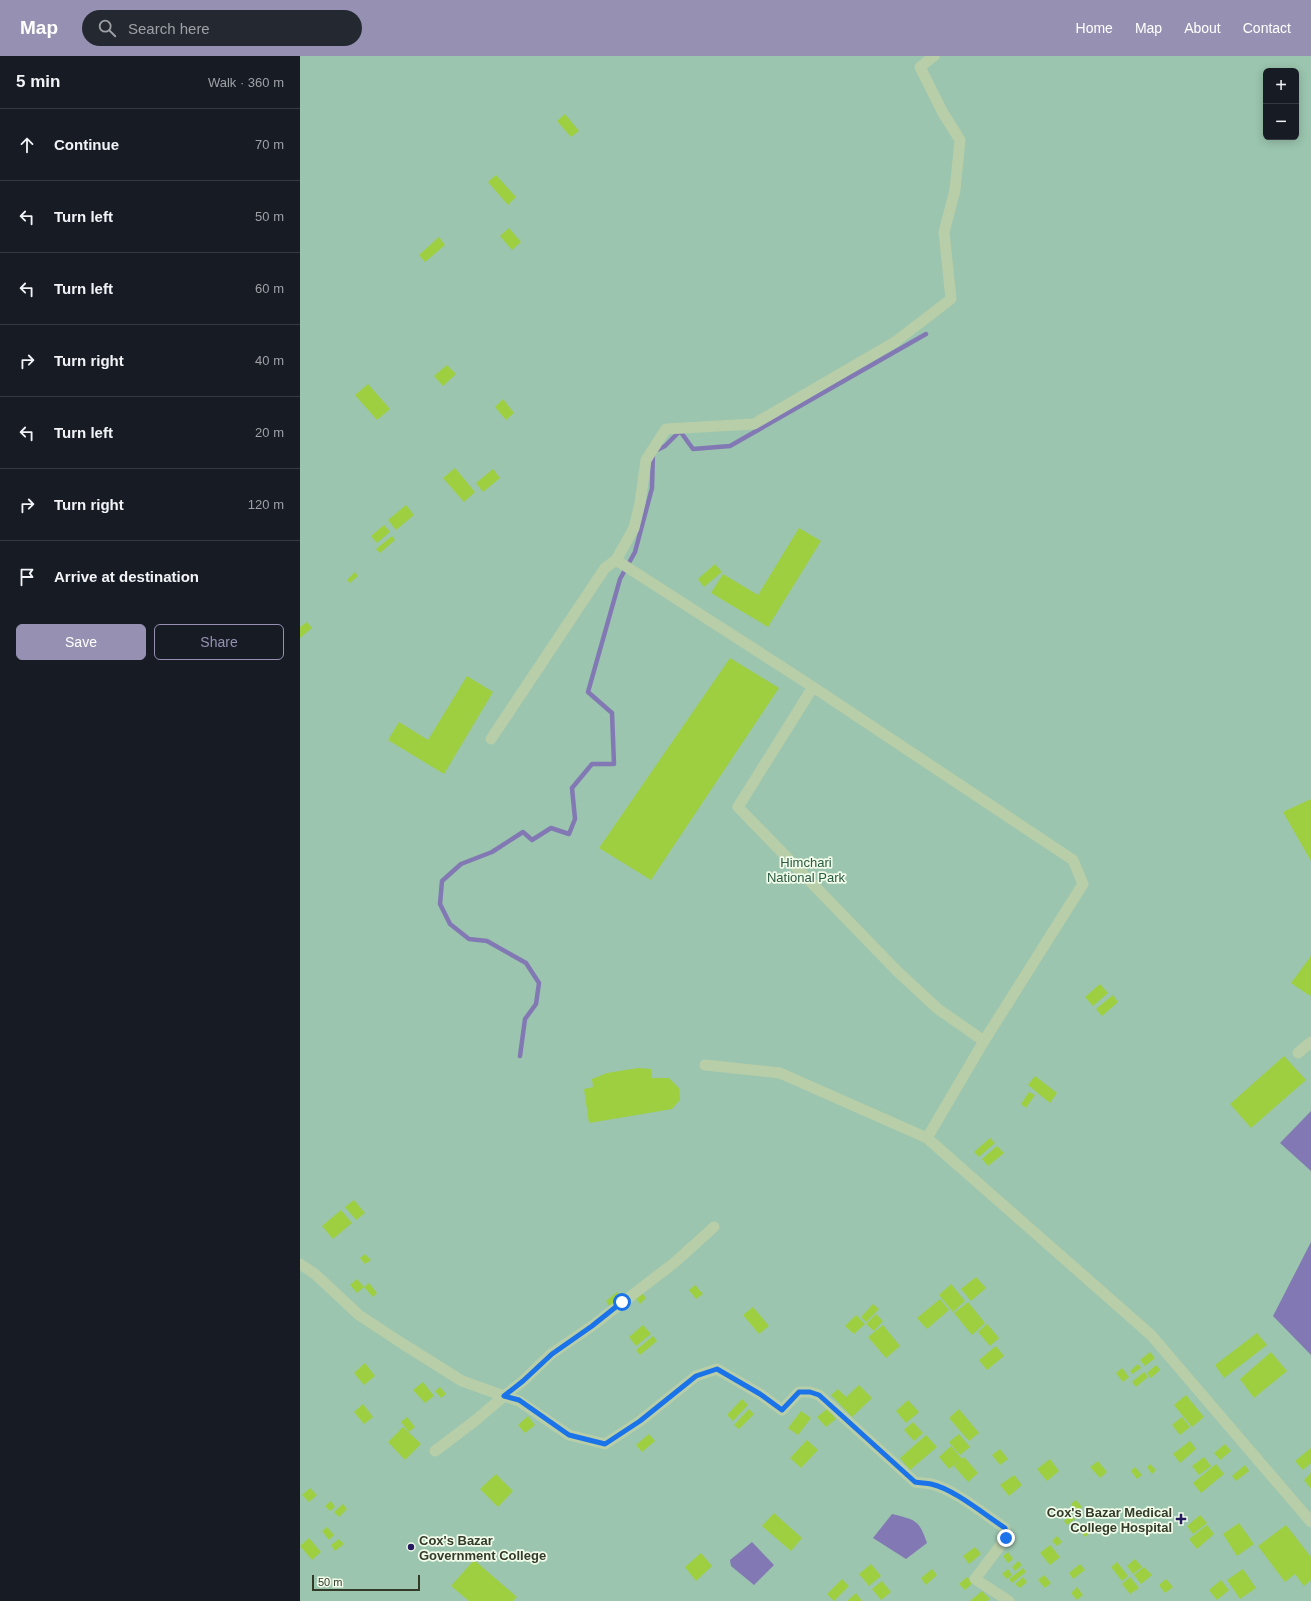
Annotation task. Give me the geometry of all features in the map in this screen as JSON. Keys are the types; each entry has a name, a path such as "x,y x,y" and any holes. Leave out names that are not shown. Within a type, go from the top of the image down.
{"street":[{"path":"491,739 605,568 616,560 634,528 640,503 646,460 666,429 754,424 895,342 951,299 944,232 955,190 960,140 943,114 920,67 934,56"},
{"path":"616,560 812,687 1073,860 1083,884 984,1041 927,1138"},
{"path":"812,687 738,807 897,971 938,1009 984,1041"},
{"path":"1298,1053 1311,1042"},
{"path":"705,1065 780,1073 927,1138 1151,1335 1311,1522"},
{"path":"435,1451 476,1420 523,1381 552,1354 592,1326 674,1263 714,1227"},
{"path":"300,1264 315,1274 359,1315 396,1340 462,1381 519,1400 569,1435 605,1444 640,1421 696,1376 717,1369 760,1394 782,1410 799,1392 810,1392 819,1395 915,1482 931,1484 942,1488 964,1500 1005,1528 1006,1538 975,1579 1009,1601"}],"green space":[{"name":"Himchari National Park","path":"300,56 1311,56 1311,1601 300,1601"}],"shaded area":[{"path":"1311,1111 1311,1171 1280,1143"},
{"path":"1311,1242 1311,1355 1273,1316"},
{"path":"892,1514 911,1519 915,1522 921,1529 927,1543 906,1559 873,1538"},
{"path":"752,1542 774,1565 754,1585 731,1566 730,1560"}],"building":[{"path":"565,114 579,131 571,137 557,121"},
{"path":"496,175 516,197 508,205 488,182"},
{"path":"509,228 521,242 512,250 500,236"},
{"path":"439,237 445,245 425,262 419,255"},
{"path":"447,365 456,374 443,386 434,376"},
{"path":"368,384 390,409 377,420 355,395"},
{"path":"503,399 514,413 506,420 495,407"},
{"path":"455,468 475,492 464,502 443,478"},
{"path":"493,469 500,478 483,492 476,483"},
{"path":"406,505 414,515 396,530 388,520"},
{"path":"384,525 390,532 377,543 371,536"},
{"path":"799,528 821,541 768,627 711,593 723,574 758,595"},
{"path":"392,536 395,540 380,553 376,549"},
{"path":"715,564 722,572 704,587 698,579"},
{"path":"355,572 358,576 350,583 347,580"},
{"path":"307,622 312,628 300,638 300,627"},
{"path":"730,658 779,688 651,880 599,848"},
{"path":"467,676 493,692 444,774 388,740 399,722 428,740"},
{"path":"1311,799 1311,861 1283,812"},
{"path":"1311,956 1311,994 1310,996 1291,983"},
{"path":"1100,984 1108,993 1093,1006 1085,997"},
{"path":"1113,995 1118,1002 1102,1016 1096,1009"},
{"path":"1284,1056 1306,1080 1251,1128 1230,1104"},
{"path":"638,1068 651,1069 652,1078 669,1078 679,1088 680,1100 672,1109 589,1123 584,1089 593,1087 592,1079 607,1073"},
{"path":"1035,1076 1057,1093 1050,1103 1028,1085"},
{"path":"1029,1092 1035,1095 1026,1108 1021,1104"},
{"path":"990,1138 995,1143 979,1157 974,1152"},
{"path":"997,1146 1004,1153 988,1166 982,1159"},
{"path":"354,1200 365,1213 356,1220 345,1207"},
{"path":"341,1210 352,1223 333,1239 322,1226"},
{"path":"365,1254 371,1260 365,1264 360,1258"},
{"path":"976,1277 986,1288 971,1301 961,1289"},
{"path":"357,1279 364,1287 357,1293 350,1285"},
{"path":"369,1283 377,1293 373,1297 364,1287"},
{"path":"951,1284 965,1301 953,1312 939,1295"},
{"path":"695,1285 703,1294 696,1299 689,1290"},
{"path":"640,1291 646,1298 640,1304 634,1296"},
{"path":"617,1292 622,1298 610,1307 606,1301"},
{"path":"940,1299 949,1310 927,1329 917,1318"},
{"path":"968,1302 985,1323 972,1335 954,1313"},
{"path":"873,1304 879,1309 866,1322 861,1317"},
{"path":"753,1307 769,1326 759,1334 743,1315"},
{"path":"876,1314 883,1321 874,1331 866,1324"},
{"path":"856,1315 865,1324 854,1334 845,1326"},
{"path":"987,1324 999,1338 990,1346 978,1332"},
{"path":"643,1325 651,1334 636,1346 629,1337"},
{"path":"883,1325 900,1346 886,1358 868,1337"},
{"path":"1257,1333 1267,1345 1224,1378 1215,1365"},
{"path":"653,1336 657,1341 640,1355 636,1350"},
{"path":"996,1346 1004,1356 987,1370 979,1360"},
{"path":"1150,1352 1155,1358 1145,1366 1140,1360"},
{"path":"1271,1352 1287,1371 1254,1398 1240,1379"},
{"path":"365,1363 375,1376 364,1385 354,1373"},
{"path":"1138,1364 1141,1368 1132,1374 1130,1371"},
{"path":"1156,1365 1160,1370 1151,1378 1147,1373"},
{"path":"1122,1368 1129,1377 1123,1382 1116,1373"},
{"path":"1144,1372 1148,1377 1136,1387 1132,1382"},
{"path":"423,1382 434,1396 425,1403 413,1390"},
{"path":"859,1385 872,1398 852,1417 831,1395 838,1389 846,1397"},
{"path":"440,1387 446,1394 441,1398 435,1391"},
{"path":"1186,1395 1204,1417 1192,1427 1174,1405"},
{"path":"742,1399 748,1405 733,1421 727,1415"},
{"path":"908,1400 919,1412 906,1423 896,1411"},
{"path":"363,1404 373,1417 364,1424 354,1412"},
{"path":"828,1408 836,1419 826,1427 817,1417"},
{"path":"749,1409 754,1414 739,1429 734,1425"},
{"path":"959,1409 979,1433 969,1441 949,1418"},
{"path":"801,1411 811,1418 798,1435 788,1428"},
{"path":"528,1416 535,1425 525,1433 518,1425"},
{"path":"407,1417 415,1427 409,1432 401,1422"},
{"path":"1182,1417 1190,1427 1180,1435 1172,1425"},
{"path":"913,1422 923,1433 914,1441 904,1430"},
{"path":"403,1427 421,1444 405,1460 388,1442"},
{"path":"649,1434 655,1441 642,1452 636,1445"},
{"path":"959,1434 970,1447 960,1455 949,1442"},
{"path":"926,1435 937,1447 910,1470 900,1458"},
{"path":"807,1440 818,1450 801,1468 790,1458"},
{"path":"1190,1441 1196,1449 1180,1463 1173,1454"},
{"path":"1225,1444 1231,1451 1220,1460 1214,1453"},
{"path":"951,1446 962,1459 949,1469 939,1457"},
{"path":"1311,1448 1311,1463 1303,1470 1295,1461"},
{"path":"1000,1449 1008,1459 1000,1465 992,1455"},
{"path":"964,1457 978,1473 968,1482 954,1466"},
{"path":"1204,1457 1211,1466 1199,1475 1192,1466"},
{"path":"1050,1459 1059,1471 1047,1481 1037,1469"},
{"path":"1098,1461 1107,1472 1100,1478 1090,1467"},
{"path":"1150,1464 1156,1470 1152,1474 1147,1467"},
{"path":"1216,1464 1224,1474 1201,1493 1193,1483"},
{"path":"1245,1465 1249,1471 1236,1481 1232,1476"},
{"path":"1135,1467 1142,1475 1137,1479 1131,1471"},
{"path":"1311,1473 1311,1489 1304,1480"},
{"path":"496,1474 513,1491 498,1507 480,1489"},
{"path":"1014,1475 1022,1485 1009,1496 1000,1485"},
{"path":"310,1488 317,1495 309,1502 302,1495"},
{"path":"1076,1500 1082,1507 1077,1511 1071,1504"},
{"path":"331,1501 335,1507 330,1511 325,1506"},
{"path":"343,1504 347,1509 339,1517 334,1512"},
{"path":"774,1513 802,1538 791,1551 762,1526"},
{"path":"1071,1514 1075,1519 1067,1525 1064,1521"},
{"path":"1200,1515 1207,1523 1193,1534 1187,1526"},
{"path":"1239,1523 1254,1544 1237,1556 1223,1534"},
{"path":"1084,1524 1091,1532 1085,1537 1079,1529"},
{"path":"1207,1525 1214,1534 1197,1549 1189,1539"},
{"path":"1286,1525 1311,1557 1311,1580 1304,1586 1295,1574 1285,1582 1258,1546"},
{"path":"327,1527 334,1535 329,1540 322,1531"},
{"path":"1057,1536 1062,1542 1057,1546 1052,1541"},
{"path":"309,1538 321,1552 312,1560 300,1546"},
{"path":"339,1539 344,1544 335,1551 331,1545"},
{"path":"1050,1545 1060,1557 1050,1565 1040,1553"},
{"path":"975,1547 981,1554 969,1564 963,1556"},
{"path":"1008,1552 1013,1559 1008,1563 1003,1556"},
{"path":"701,1553 712,1566 696,1581 685,1567"},
{"path":"1135,1559 1142,1567 1133,1574 1127,1566"},
{"path":"474,1560 517,1597 513,1601 469,1601 451,1586"},
{"path":"1018,1561 1022,1565 1015,1571 1012,1567"},
{"path":"1117,1562 1128,1576 1122,1581 1111,1567"},
{"path":"871,1564 881,1576 869,1586 859,1574"},
{"path":"1080,1564 1085,1570 1073,1579 1069,1573"},
{"path":"1144,1567 1152,1575 1141,1584 1134,1575"},
{"path":"1023,1568 1026,1572 1012,1583 1009,1579"},
{"path":"932,1569 937,1575 926,1585 921,1578"},
{"path":"1008,1569 1012,1575 1007,1579 1002,1574"},
{"path":"1243,1569 1256,1588 1240,1599 1227,1580"},
{"path":"1044,1575 1051,1583 1045,1588 1038,1580"},
{"path":"967,1577 973,1583 965,1590 959,1584"},
{"path":"1023,1577 1027,1582 1020,1588 1015,1584"},
{"path":"1130,1577 1139,1588 1130,1594 1122,1584"},
{"path":"842,1579 849,1586 834,1601 827,1594"},
{"path":"1166,1579 1173,1587 1165,1593 1159,1585"},
{"path":"1221,1580 1229,1590 1217,1600 1209,1590"},
{"path":"882,1581 891,1592 881,1600 872,1589"},
{"path":"1077,1587 1083,1595 1077,1600 1071,1593"},
{"path":"982,1591 990,1599 987,1601 970,1601"},
{"path":"856,1593 862,1601 847,1601"}],"waterway":[{"path":"520,1056 525,1019 536,1004 539,983 526,963 487,941 469,939 450,924 440,904 442,881 461,864 492,852 523,832 532,840 551,828 569,834 575,819 572,788 592,764 614,764 612,713 588,692 620,579 635,552 652,488 653,452 665,446 680,431 693,449 730,446 926,334"}],"place":[{"name":"Cox's Bazar Medical College Hospital","path":"1181,1519"},
{"name":"Cox's Bazar Government College","path":"411,1547"}],"route":[{"path":"622,1302 592,1326 552,1354 523,1381 504,1396 519,1400 569,1435 605,1444 640,1421 696,1376 717,1369 760,1394 782,1410 799,1392 810,1392 819,1395 915,1482 931,1484 942,1488 964,1500 1005,1528 1006,1538"}]}
